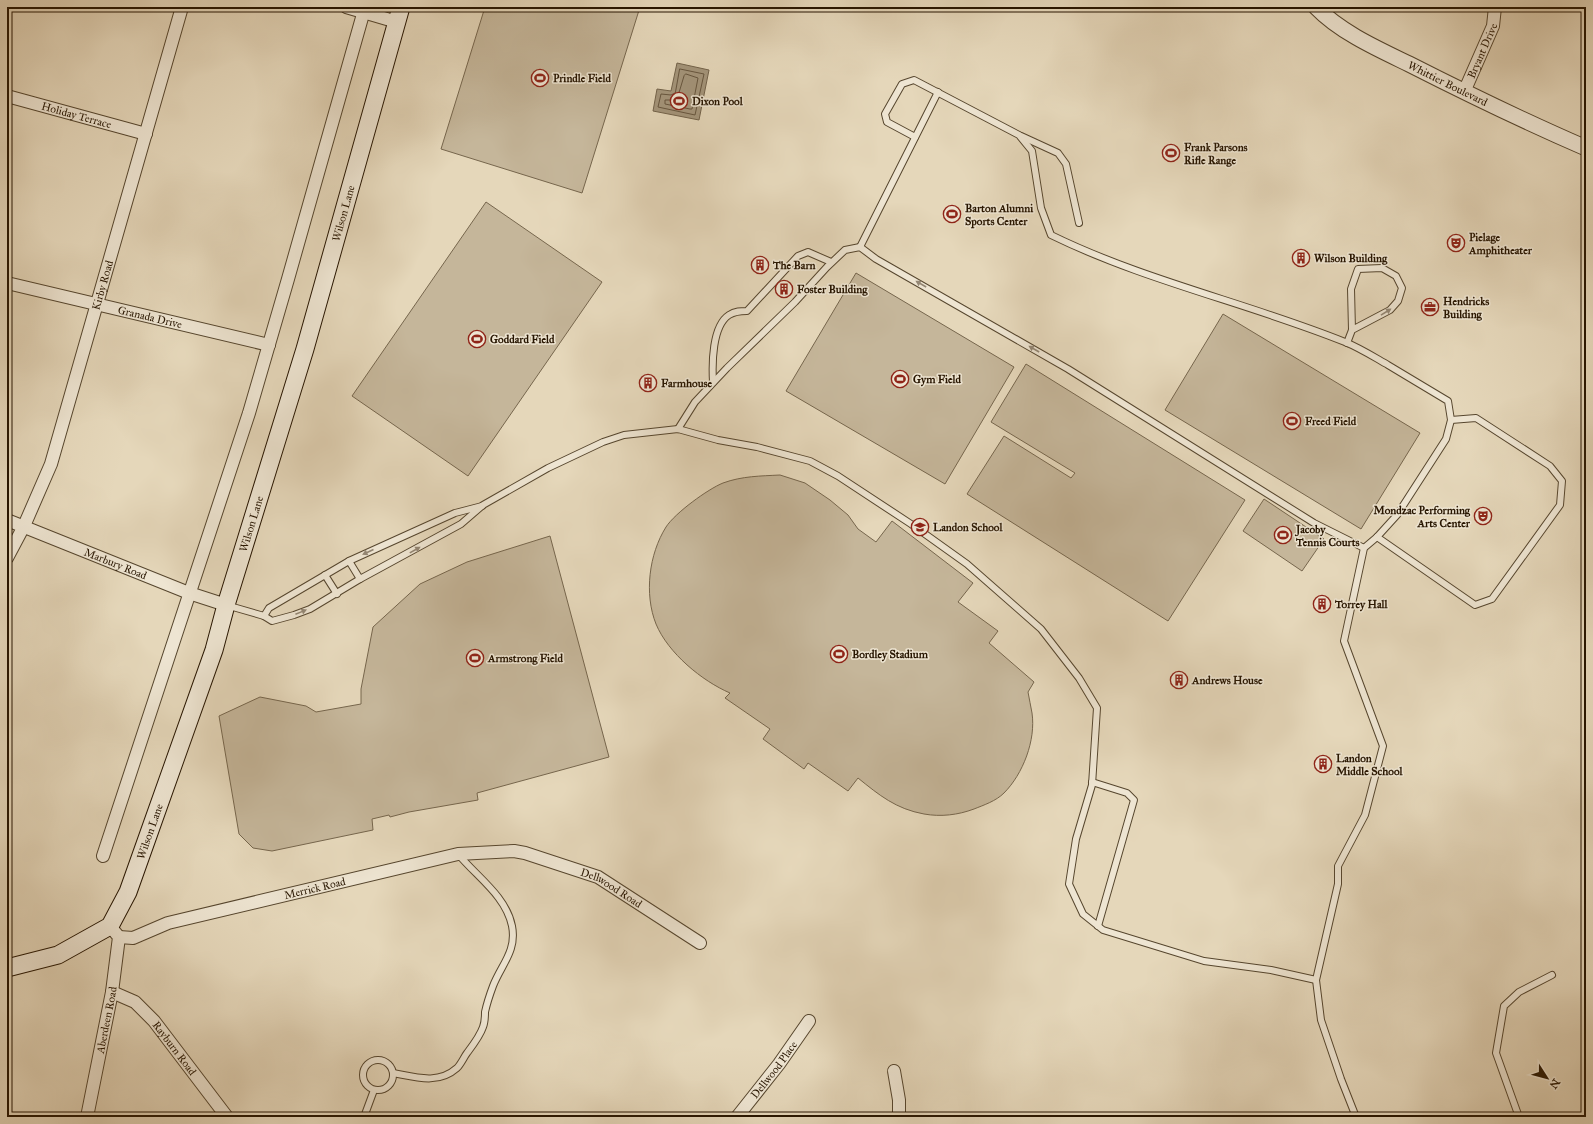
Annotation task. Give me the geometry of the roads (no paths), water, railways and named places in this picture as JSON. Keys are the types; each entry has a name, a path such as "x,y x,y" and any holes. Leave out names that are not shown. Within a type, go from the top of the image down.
{"main road":[{"name":"Wilson Lane","path":"114,931 214,650 226,605 305,349 399,15"},
{"path":"7,968 58,955 114,931"}],"street":[{"name":"Kirby Road","path":"7,558 24,526 51,464 182,7"},
{"path":"346,7 399,15"},
{"name":"Whittier Boulevard","path":"1316,7 1325,16 1365,42 1524,122 1586,148"},
{"name":"Bryant Drive","path":"1464,92 1493,26 1495,7"},
{"path":"104,856 189,593 249,414 364,10"},
{"name":"Holiday Terrace","path":"7,96 146,134"},
{"name":"Granada Drive","path":"7,284 269,345"},
{"name":"Marbury Road","path":"7,520 189,593 226,605"},
{"name":"Merrick Road","path":"114,931 133,938 168,923 458,854 514,852"},
{"name":"Dellwood Road","path":"514,852 525,853 598,877 700,943"},
{"name":"Aberdeen Road","path":"86,1117 112,992 114,931"},
{"name":"Rayburn Road","path":"112,992 135,1002 154,1021 227,1117"},
{"name":"Dellwood Place","path":"738,1117 779,1064 809,1021"},
{"path":"894,1071 899,1100 899,1117"}],"lane":[{"path":"915,137 887,122 884,114 902,84 914,80 1019,135 1058,153 1066,164 1079,223"},
{"path":"860,247 938,92"},
{"path":"1019,135 1032,151 1041,208 1051,235 1079,249 1141,274 1291,322 1347,342 1448,401 1451,420 1446,439 1397,514 1377,537 1364,548 1344,641 1383,746 1365,815 1338,866 1338,884 1316,980 1321,1020 1341,1079 1356,1117"},
{"path":"678,429 695,402 713,382 795,302 831,262 845,250 860,247 876,259 1068,369 1314,523 1364,548"},
{"path":"713,382 712,362 718,333 723,321 737,311 747,311 798,256 808,252 831,262"},
{"path":"1347,342 1352,330 1351,290 1358,269 1382,268 1396,276 1402,288 1398,301 1390,310 1352,330"},
{"path":"1377,537 1475,605 1492,599 1560,505 1562,481 1550,466 1476,418 1451,420"},
{"path":"226,605 264,616 272,621 310,609 461,524 483,505 548,468 603,442 624,435 678,429 718,440 757,447 810,461 838,476 872,498 967,564 1040,629 1079,678 1097,708 1092,782 1076,839 1069,884 1083,914 1103,930 1204,960 1271,970 1316,980"},
{"path":"264,616 269,608 349,561 455,513 483,505"},
{"path":"349,561 360,580"},
{"path":"325,575 337,594"},
{"path":"1092,782 1127,793 1134,800 1098,926"},
{"path":"393,1073 427,1079 447,1074 457,1067 484,1027 488,999 510,953 513,936 512,926 508,914 495,893 458,854"},
{"path":"1519,1117 1496,1053 1504,1006 1519,992 1552,975"},
{"path":"380,1059 389,1064 393,1073 393,1078 387,1087 374,1090 365,1084 362,1074 366,1065 380,1059"},
{"path":"364,1117 374,1090"}],"water":[{"name":"Dixon Pool","path":"677,63 709,70 699,120 653,111 657,89 671,91"}],"place":[{"name":"Prindle Field","path":"540,78"},
{"name":"Dixon Pool","path":"679,101"},
{"name":"Frank Parsons Rifle Range","path":"1171,153"},
{"name":"Barton Alumni Sports Center","path":"952,214"},
{"name":"Pielage Amphitheater","path":"1456,243"},
{"name":"Wilson Building","path":"1301,258"},
{"name":"The Barn","path":"760,265"},
{"name":"Foster Building","path":"784,289"},
{"name":"Hendricks Building","path":"1430,307"},
{"name":"Goddard Field","path":"477,339"},
{"name":"Gym Field","path":"900,379"},
{"name":"Farmhouse","path":"648,383"},
{"name":"Freed Field","path":"1292,421"},
{"name":"Mondzac Performing Arts Center","path":"1483,516"},
{"name":"Landon School","path":"920,527"},
{"name":"Jacoby Tennis Courts","path":"1283,535"},
{"name":"Torrey Hall","path":"1322,604"},
{"name":"Bordley Stadium","path":"839,654"},
{"name":"Armstrong Field","path":"475,658"},
{"name":"Andrews House","path":"1179,680"},
{"name":"Landon Middle School","path":"1323,764"}]}
